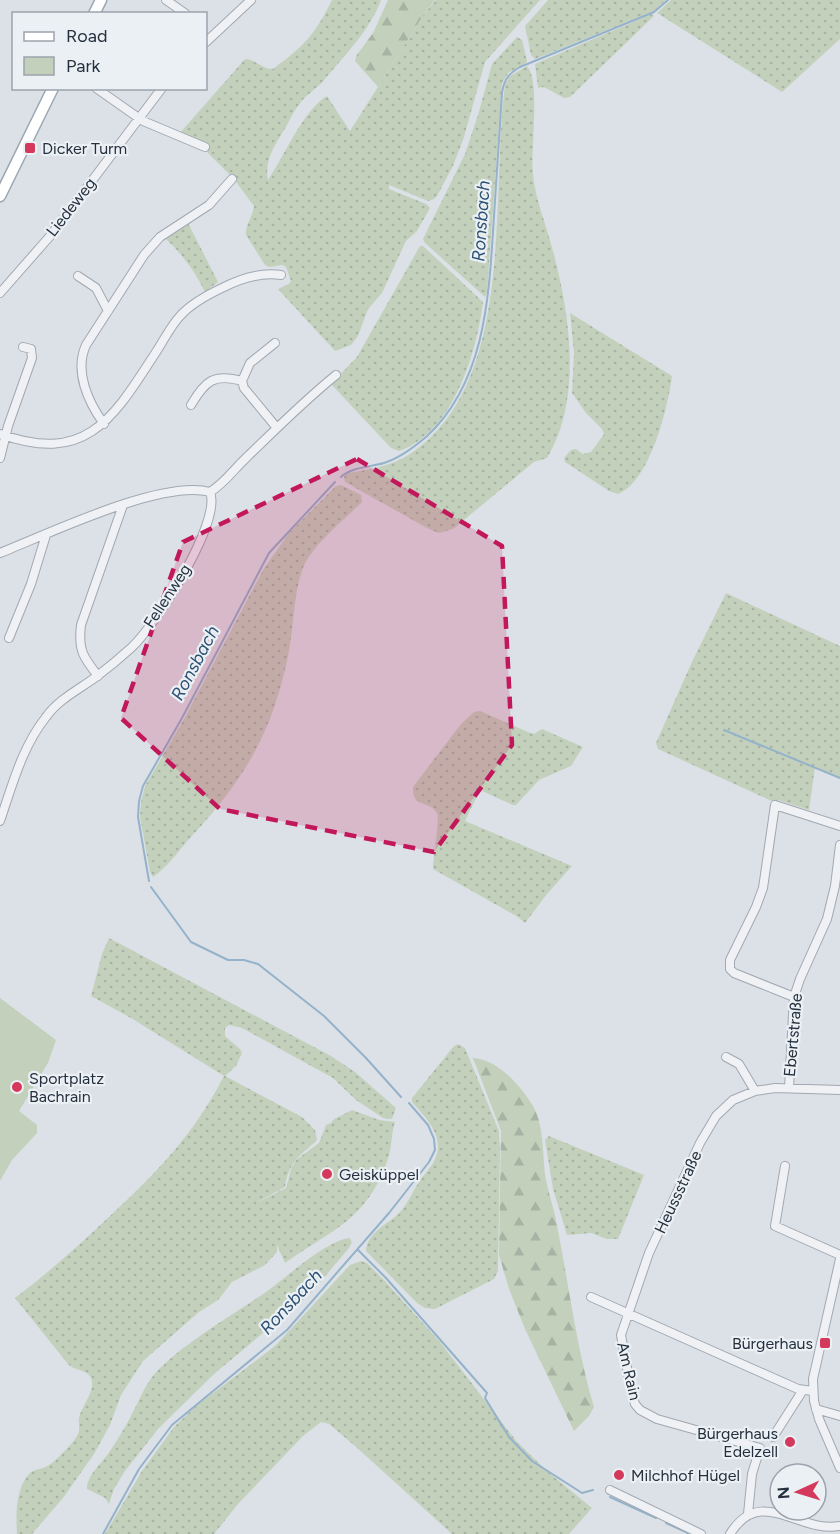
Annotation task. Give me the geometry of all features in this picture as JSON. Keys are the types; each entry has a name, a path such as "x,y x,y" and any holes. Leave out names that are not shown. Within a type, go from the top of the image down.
{"main road":[{"path":"0,196 3,181 52,90"}],"street":[{"path":"207,41 252,0"},
{"path":"169,1 183,12"},
{"path":"207,29 214,34"},
{"path":"99,90 138,118 205,147"},
{"name":"Liedeweg","path":"0,293 51,235 160,90"},
{"path":"104,424 92,407 86,391 81,355 86,345 144,255 160,237 209,205 232,179"},
{"path":"3,435 52,445 71,442 90,434 104,424 121,406 181,315 211,293 239,280 268,273 281,275"},
{"path":"78,276 96,288 108,311"},
{"path":"275,343 250,363 242,381 244,388 277,428"},
{"path":"0,458 3,435 32,358 31,349 23,346"},
{"path":"0,553 123,505 173,491 193,489 210,492 224,482 237,465 336,375"},
{"path":"191,405 198,393 214,380 225,376 242,381"},
{"name":"Fellenweg","path":"0,821 21,761 38,728 55,706 99,675 134,646 160,613 202,538 213,505 210,492"},
{"path":"99,675 85,660 79,643 81,626 123,505"},
{"path":"9,638 31,585 46,535"},
{"path":"794,997 734,973 730,969 730,960 760,897 775,805 840,826"},
{"name":"Ebertstraße","path":"789,1088 794,997 827,918 835,886 840,845"},
{"path":"726,1057 739,1064 755,1090"},
{"name":"Heussstraße","path":"627,1314 649,1253 707,1129 724,1107 755,1090 789,1088 840,1090"},
{"path":"785,1166 774,1226 840,1257 815,1366 813,1391 816,1409 840,1468"},
{"name":"Am Rain","path":"591,1298 803,1390 813,1391"},
{"name":"Am Rain","path":"627,1314 621,1335 631,1390 635,1404 640,1410 657,1419 767,1443"},
{"path":"748,1514 752,1474 767,1443 803,1390"},
{"path":"816,1409 840,1416"},
{"path":"610,1490 701,1534"},
{"path":"730,1534 739,1521 748,1514 766,1512 839,1529"}],"highlighted area":[{"path":"357,459 502,546 512,745 434,852 220,809 121,718 183,542"}],"green space":[{"path":"332,0 381,0 377,11 356,42 295,110 269,158 268,180 302,122 318,102 327,96 350,131 424,14 436,0 540,0 485,62 464,137 453,166 437,196 428,201 389,185 389,189 426,204 430,208 417,231 406,241 382,293 368,309 358,336 351,345 335,351 278,289 291,281 286,267 265,265 246,235 254,206 233,178 208,153 206,145 179,134 245,59 273,69 292,54 314,31"},
{"path":"388,0 435,0 378,87 355,61 356,56 373,33"},
{"path":"548,0 666,0 654,11 535,59 531,55 525,26"},
{"path":"671,0 840,0 840,39 782,92 657,13"},
{"path":"652,14 654,16 570,97 564,98 544,87 538,88 535,64"},
{"path":"517,37 522,40 527,61 508,73 502,84 485,297 423,239 465,154 492,64"},
{"path":"527,66 531,74 534,101 532,163 534,183 558,269 567,324 570,352 566,408 559,434 547,458 534,462 453,529 439,533 345,482 344,476 388,464 410,454 444,422 468,382 483,336 492,285 505,85 510,76"},
{"path":"188,223 218,282 205,292 188,263 165,238"},
{"path":"420,246 423,246 483,302 468,366 448,409 434,427 418,441 399,451 391,448 331,384 357,357"},
{"path":"570,313 672,376 662,424 648,460 629,487 618,494 609,491 565,462 564,458 571,450 576,449 583,454 591,452 604,434 572,393 574,353"},
{"path":"341,485 361,495 362,502 320,543 303,567 282,680 275,706 255,752 210,815 153,877 150,872 140,817 145,786 184,719 263,570 289,533 336,486"},
{"path":"726,593 840,646 840,778 815,767 809,810 778,800 776,803 658,749 656,743"},
{"path":"480,711 528,732 534,734 542,729 583,747 571,766 539,780 516,805 482,791 479,792 465,821 572,866 525,923 433,869 438,816 434,809 415,799 413,794 413,787 461,724 474,712"},
{"path":"109,938 331,1056 355,1072 396,1108 392,1119 383,1118 356,1100 333,1078 242,1028 229,1025 225,1028 225,1036 242,1053 236,1066 225,1076 302,1117 315,1130 317,1140 296,1160 319,1143 326,1125 352,1110 379,1120 395,1122 388,1159 380,1180 359,1210 347,1221 285,1263 277,1245 277,1252 265,1265 232,1282 218,1300 199,1312 143,1361 121,1395 110,1425 94,1454 63,1498 32,1534 17,1534 17,1504 24,1482 30,1473 52,1463 78,1435 80,1416 92,1382 87,1373 68,1364 15,1298 86,1238 158,1168 199,1117 224,1076 91,996 102,954","holes":["296,1160 286,1188 252,1205 285,1187 289,1171"]},
{"name":"Sportplatz Bachrain","path":"0,998 56,1040 48,1063 19,1111 37,1125 37,1133 12,1160 0,1181"},
{"path":"458,1044 465,1048 499,1131 498,1271 494,1279 435,1309 425,1308 417,1303 366,1251 372,1236 402,1209 435,1159 438,1151 436,1135 412,1102 412,1098"},
{"path":"473,1058 492,1063 509,1076 529,1100 538,1116 546,1180 559,1235 587,1383 594,1407 589,1416 574,1431 525,1329 509,1289 499,1255 501,1131"},
{"path":"549,1136 644,1175 618,1239 607,1239 591,1233 567,1235 553,1189 545,1140"},
{"path":"349,1238 352,1242 349,1248 311,1293 214,1374 158,1429 125,1471 114,1489 109,1504 105,1498 87,1489 92,1474 116,1442 147,1384 159,1369 197,1338 266,1292 317,1253"},
{"path":"361,1261 367,1263 384,1280 440,1342 517,1442 548,1472 592,1508 569,1534 452,1534 355,1446 329,1424 321,1422 303,1436 238,1504 214,1534 105,1534 142,1471 174,1427 196,1406 275,1346 350,1265"}],"waterway":[{"name":"Ronsbach","path":"341,477 356,469 384,463 411,449 426,437 446,415 462,390 473,363 486,305 502,93 507,78 520,67 654,12 668,0"},
{"name":"Ronsbach","path":"149,881 138,817 143,786 182,718 269,553 335,482"},
{"path":"724,730 840,778"},
{"name":"Ronsbach","path":"151,887 191,942 228,960 244,960 258,964 324,1016 401,1097"},
{"name":"Ronsbach","path":"103,1534 139,1469 172,1425 287,1330 389,1213 429,1162 435,1150 434,1139 428,1125 409,1103"},
{"path":"358,1250 386,1278 487,1393 485,1398 509,1437 532,1461 582,1493 593,1490"},
{"path":"610,1497 656,1518"},
{"path":"666,1523 690,1534"}],"place":[{"name":"Dicker Turm","path":"30,148"},
{"name":"Sportplatz Bachrain","path":"17,1087"},
{"name":"Geisküppel","path":"327,1174"},
{"name":"Bürgerhaus","path":"825,1343"},
{"name":"Bürgerhaus Edelzell","path":"790,1442"},
{"name":"Milchhof Hügel","path":"619,1475"}]}
